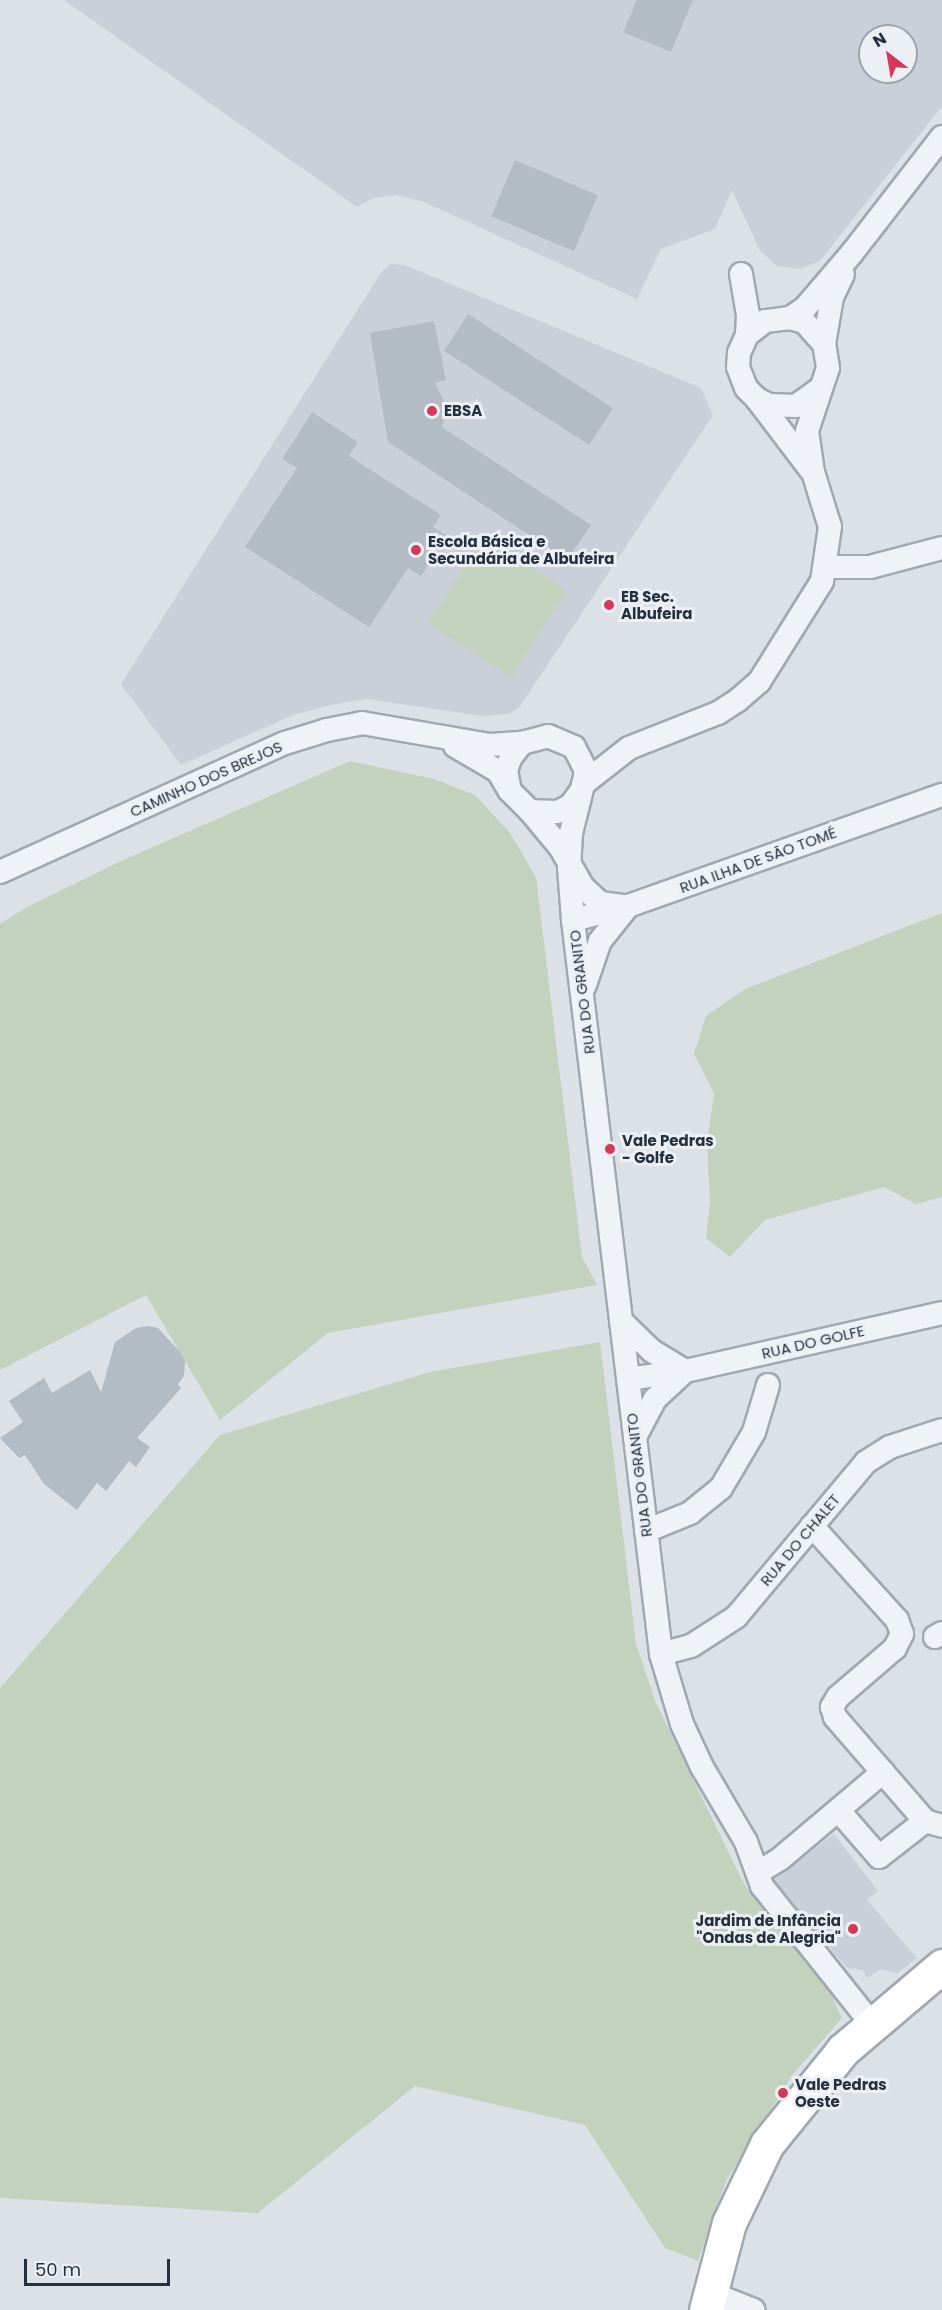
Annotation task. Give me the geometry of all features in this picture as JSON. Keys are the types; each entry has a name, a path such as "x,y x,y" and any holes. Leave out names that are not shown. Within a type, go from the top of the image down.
{"main road":[{"path":"707,2301 729,2223 767,2144 830,2066 871,2023 942,1966"}],"street":[{"path":"747,336 805,308 852,253 942,137"},
{"path":"629,747 582,788 570,806 557,812 530,811 510,791 506,770 513,753 522,743 548,736 574,747 596,750 629,747 718,713 759,682 822,581 826,567 830,527 813,472 807,431 818,390 828,368 824,344 832,297 852,253"},
{"path":"813,472 742,381 738,367 739,353 747,336 748,315 741,274 783,318 804,322 824,344"},
{"path":"757,399 769,405 796,406 818,390"},
{"path":"826,567 870,567 942,548"},
{"name":"CAMINHO DOS BREJOS","path":"0,872 285,743 362,723 421,730 490,745 522,743"},
{"name":"CAMINHO DOS BREJOS","path":"421,730 498,771 510,791"},
{"path":"574,747 585,769 582,788"},
{"name":"RUA DO GRANITO","path":"582,788 572,833 569,868 573,920 661,1654 682,1725 759,1872 762,1886 871,2023"},
{"name":"RUA ILHA DE SÃO TOMÉ","path":"573,920 628,906 942,795"},
{"name":"RUA DO GRANITO","path":"530,811 560,847 569,868"},
{"path":"569,868 600,903 628,906"},
{"path":"582,994 600,941 628,906"},
{"name":"RUA DO GOLFE","path":"628,1379 685,1371 942,1313"},
{"path":"621,1321 652,1351 685,1371 656,1399 634,1437"},
{"path":"646,1531 690,1513 721,1488 754,1432 768,1385"},
{"name":"RUA DO CHALET","path":"661,1654 691,1647 736,1617 866,1462 890,1447 942,1430"},
{"path":"812,1526 897,1620 902,1634 895,1647 838,1697 832,1707 835,1717 883,1772 936,1825 879,1857 839,1811"},
{"path":"759,1872 839,1811 883,1772"},
{"path":"707,2301 754,2310"}],"shaded area":[{"path":"64,0 942,0 942,106 820,261 800,269 777,266 760,251 732,190 715,229 661,249 637,299 424,202 397,195 373,198 357,207"},
{"name":"Escola Básica e Secundária de Albufeira","path":"391,264 405,265 701,388 713,415 519,708 508,714 482,716 367,699 331,705 293,715 181,765 121,684 382,271"},
{"name":"Jardim de Infância \"Ondas de Alegria\"","path":"834,1834 878,1891 867,1900 917,1958 897,1974 881,1969 868,1978 862,1970 847,1968 772,1881"}],"green space":[{"path":"484,537 567,591 511,677 428,623"},
{"path":"350,761 434,779 475,795 510,833 536,877 582,1257 597,1285 328,1333 220,1420 146,1295 0,1370 0,924 27,907 121,861"},
{"path":"942,913 942,1197 916,1204 884,1187 765,1220 730,1257 706,1238 710,1203 707,1142 714,1094 694,1054 706,1016 745,989"},
{"path":"600,1342 636,1644 656,1703 744,1884 826,1983 842,2018 793,2074 726,2181 698,2261 665,2248 585,2125 415,2086 258,2213 0,2198 0,1688 220,1435 430,1372"}],"building":[{"path":"637,0 693,0 671,52 623,32"},
{"path":"515,160 598,195 574,251 491,216"},
{"path":"468,314 613,408 589,445 444,351"},
{"path":"434,321 446,380 435,383 447,408 442,427 591,525 567,560 388,442 370,333"},
{"path":"312,412 358,442 349,456 441,515 433,527 447,536 421,576 408,568 369,627 245,547 297,468 282,459"},
{"path":"148,1326 158,1328 180,1352 185,1361 184,1376 178,1384 181,1388 137,1438 150,1447 136,1467 129,1461 106,1491 97,1483 77,1510 44,1484 25,1455 19,1458 0,1438 23,1422 9,1401 44,1378 52,1393 90,1370 101,1392 115,1342 136,1328"}],"place":[{"name":"EBSA","path":"432,411"},
{"name":"Escola Básica e Secundária de Albufeira","path":"416,550"},
{"name":"EB Sec. Albufeira","path":"609,605"},
{"name":"Vale Pedras - Golfe","path":"610,1149"},
{"name":"Jardim de Infância \"Ondas de Alegria\"","path":"853,1929"},
{"name":"Vale Pedras Oeste","path":"783,2093"}]}
